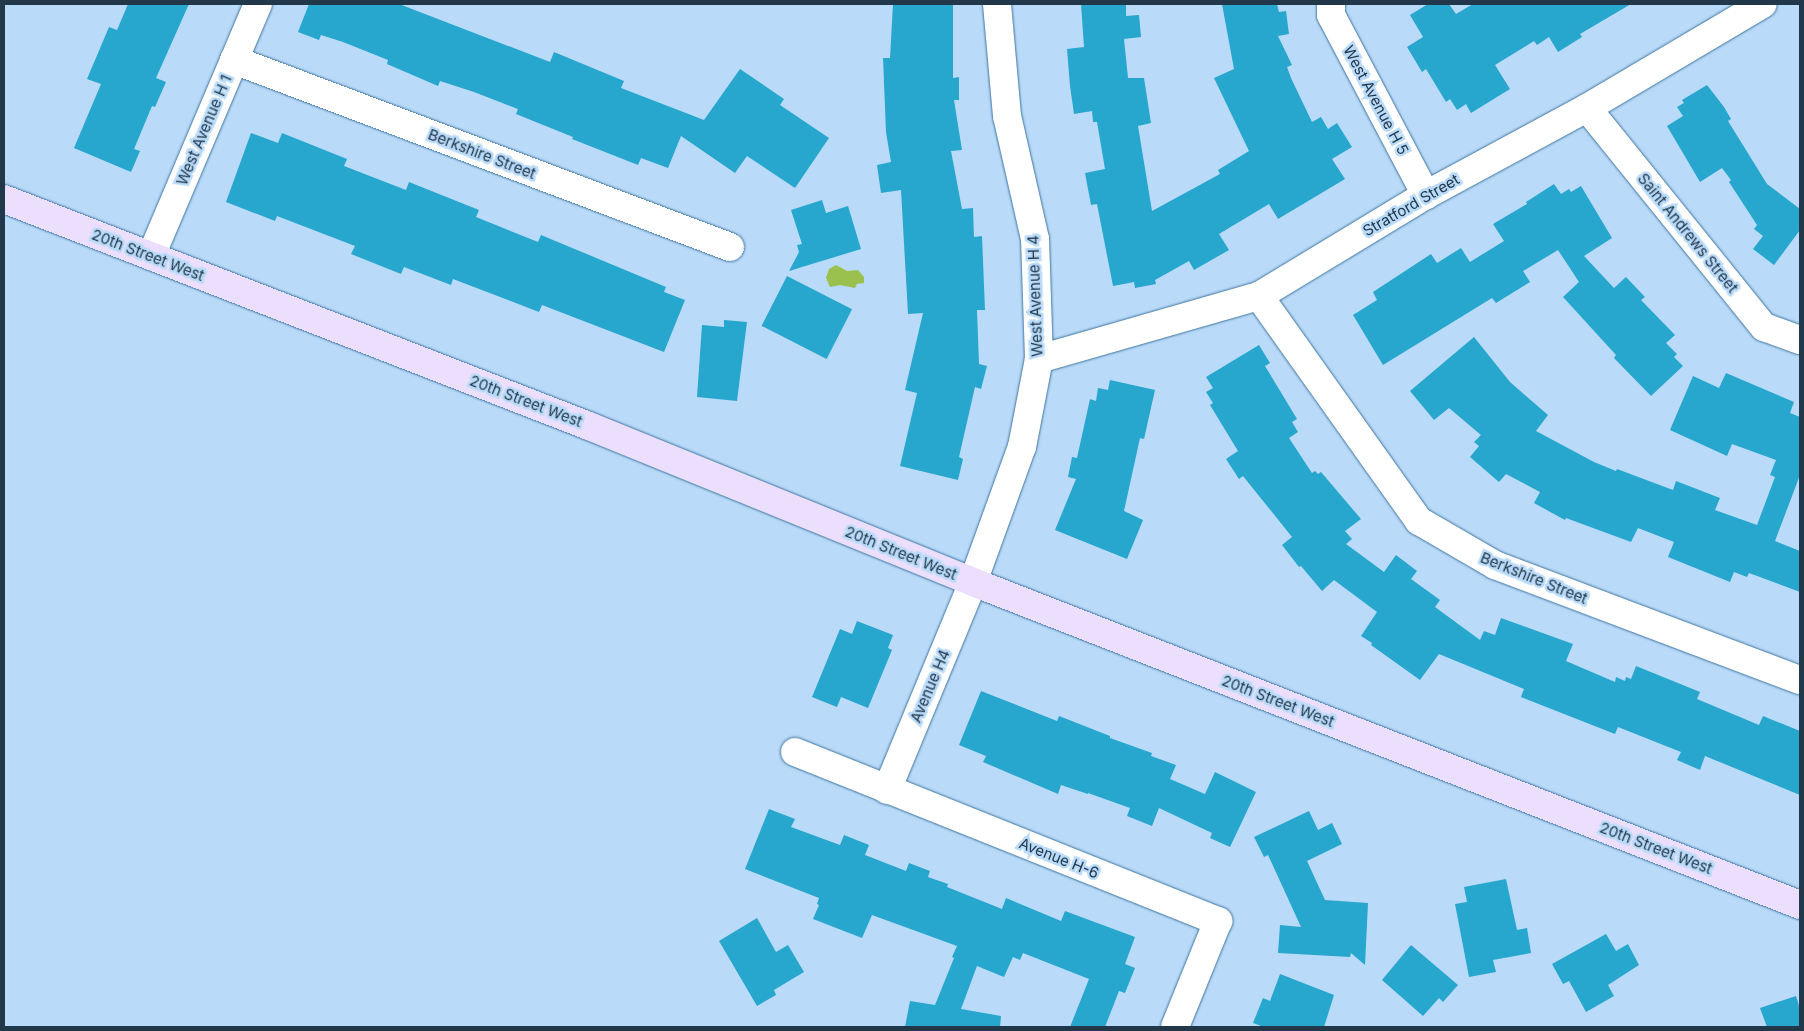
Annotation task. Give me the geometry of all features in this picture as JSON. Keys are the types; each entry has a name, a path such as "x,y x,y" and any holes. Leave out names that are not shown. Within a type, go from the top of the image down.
{"main road":[{"name":"20th Street West","path":"4,199 589,426 973,582 1800,904"}],"street":[{"name":"West Avenue H 1","path":"151,256 258,4"},
{"name":"West Avenue H 4","path":"973,582 1022,447 1039,359 1035,239 1007,116 997,4"},
{"name":"West Avenue H 5","path":"1331,4 1331,16 1426,195"},
{"name":"Stratford Street","path":"1039,359 1259,296 1426,195 1588,108 1763,4"},
{"name":"Berkshire Street","path":"234,60 730,247"},
{"name":"Saint Andrews Street","path":"1588,108 1764,327 1800,340"},
{"name":"Berkshire Street","path":"1259,296 1419,521 1495,565 1800,680"},
{"name":"Avenue H4","path":"887,790 973,582"},
{"name":"Avenue H-6","path":"795,752 1218,921 1175,1027"}],"shaded area":[{"path":"836,265 847,271 858,270 864,277 864,283 857,284 855,288 840,285 830,287 826,278 829,269"}],"building":[{"path":"128,4 189,4 156,78 166,82 155,107 152,106 134,149 140,151 131,172 74,148 101,84 87,79 109,27 117,30"},
{"path":"309,4 399,4 550,62 554,52 624,81 621,88 704,120 740,69 784,99 780,105 829,138 795,188 747,156 735,173 681,136 668,168 641,158 638,165 516,114 518,109 440,81 438,86 387,64 388,60 343,42 321,35 319,40 298,32"},
{"path":"893,4 953,4 953,78 959,77 959,100 954,100 962,150 951,151 962,209 973,208 974,237 982,236 985,310 977,310 979,364 987,366 981,389 975,387 959,457 963,459 958,480 900,466 917,393 905,390 923,313 908,314 901,190 881,193 877,165 891,162 886,132 883,58 890,58"},
{"path":"1081,4 1126,4 1126,16 1139,15 1141,37 1124,39 1128,78 1144,78 1151,123 1138,126 1152,211 1220,174 1218,170 1249,151 1214,78 1234,69 1222,4 1277,4 1279,12 1286,11 1289,34 1278,36 1292,65 1287,67 1312,122 1321,117 1328,129 1337,123 1352,147 1332,159 1345,179 1278,219 1269,204 1219,234 1229,250 1194,270 1189,261 1155,280 1156,284 1135,288 1134,282 1113,286 1097,204 1091,205 1085,173 1105,169 1097,122 1093,122 1092,111 1074,114 1070,86 1067,49 1084,47"},
{"path":"1428,4 1449,4 1456,14 1473,4 1631,4 1580,34 1582,37 1558,52 1549,37 1537,45 1534,41 1495,65 1510,89 1471,113 1466,104 1457,110 1450,99 1446,102 1426,69 1422,72 1407,47 1423,37 1410,15"},
{"path":"1707,85 1724,107 1731,119 1728,121 1767,184 1800,209 1800,230 1774,265 1753,249 1763,236 1754,229 1757,225 1722,168 1700,182 1667,126 1683,116 1677,107 1684,103 1682,100"},
{"path":"251,133 278,143 282,133 347,159 344,166 406,190 409,182 479,210 476,217 538,242 541,235 666,287 664,292 685,300 664,352 542,305 539,312 453,279 451,285 404,267 401,274 351,254 355,246 277,216 275,221 226,202"},
{"path":"1554,184 1561,194 1569,189 1571,192 1581,186 1612,238 1584,256 1614,288 1626,277 1645,297 1641,300 1675,335 1666,343 1677,354 1674,357 1683,366 1651,396 1614,358 1616,355 1563,297 1579,282 1558,250 1523,271 1530,282 1496,303 1492,298 1383,365 1353,315 1377,300 1373,292 1431,254 1437,263 1461,248 1470,262 1504,241 1493,224 1527,204 1526,202"},
{"path":"822,200 826,213 848,206 861,249 789,271 799,252 797,245 802,244 791,210"},
{"path":"787,276 852,309 827,359 762,326"},
{"path":"724,320 747,322 737,401 697,397 702,325 724,327"},
{"path":"1474,337 1510,382 1548,415 1536,431 1594,462 1616,471 1617,469 1673,490 1676,481 1720,498 1715,510 1757,525 1775,477 1770,475 1776,460 1732,444 1727,456 1670,430 1693,376 1719,388 1726,373 1794,402 1790,413 1800,417 1800,475 1775,541 1800,551 1800,592 1749,573 1747,577 1734,572 1730,582 1668,557 1674,542 1638,528 1631,542 1566,518 1565,520 1534,503 1540,492 1506,474 1499,482 1470,457 1479,446 1474,442 1481,435 1449,408 1434,420 1410,391"},
{"path":"1259,345 1270,363 1265,366 1297,419 1292,422 1298,432 1289,438 1312,473 1315,471 1318,474 1321,472 1361,519 1345,531 1352,539 1346,544 1384,572 1396,555 1417,571 1411,579 1440,600 1435,607 1480,640 1484,631 1495,635 1501,618 1573,644 1566,661 1615,682 1616,677 1625,681 1626,677 1631,679 1636,666 1700,692 1697,699 1759,725 1763,716 1800,731 1800,795 1705,756 1700,770 1677,760 1681,752 1618,727 1615,734 1521,697 1524,689 1439,654 1420,680 1371,645 1372,643 1361,636 1377,612 1334,580 1322,591 1301,566 1299,567 1282,545 1292,537 1243,476 1239,479 1226,459 1238,451 1210,405 1213,403 1206,392 1213,388 1206,377"},
{"path":"1110,380 1155,390 1144,439 1140,438 1124,511 1143,520 1127,559 1055,530 1076,479 1068,477 1072,457 1077,458 1090,399 1096,401 1098,388 1108,390"},
{"path":"857,621 893,635 888,648 892,650 868,708 841,697 837,707 812,697 840,629 852,634"},
{"path":"981,691 1057,721 1059,716 1110,736 1110,738 1152,753 1151,756 1176,765 1170,779 1205,794 1215,772 1256,792 1230,847 1210,838 1212,833 1159,808 1152,826 1127,816 1130,808 1061,785 1058,794 983,762 986,756 959,745"},
{"path":"769,809 795,819 791,827 840,845 844,835 869,845 865,855 906,871 909,863 930,871 928,877 948,884 947,887 1002,909 1006,898 1061,921 1065,911 1135,937 1125,964 1135,968 1125,993 1119,991 1105,1027 1070,1027 1089,979 1023,953 1020,960 1013,957 1004,977 977,966 961,1009 1001,1016 1000,1027 905,1027 910,1001 935,1005 957,946 872,915 862,938 813,919 819,905 817,904 819,898 745,869"},
{"path":"1309,811 1318,830 1332,823 1342,844 1307,861 1325,900 1368,903 1365,965 1351,953 1350,957 1278,953 1280,925 1301,927 1268,855 1264,857 1254,837"},
{"path":"1506,879 1517,930 1527,928 1531,953 1493,960 1496,972 1469,977 1455,904 1467,902 1464,887"},
{"path":"757,918 776,952 788,945 804,972 774,990 776,995 757,1006 719,941"},
{"path":"1606,934 1616,951 1628,944 1639,965 1608,985 1614,996 1586,1012 1569,981 1563,984 1552,964"},
{"path":"1411,945 1458,985 1443,1002 1439,998 1423,1016 1382,980"},
{"path":"1280,974 1334,995 1324,1027 1264,1027 1253,1023 1263,998 1270,1001"},
{"path":"1796,996 1800,1009 1800,1027 1767,1027 1760,1008"}]}
